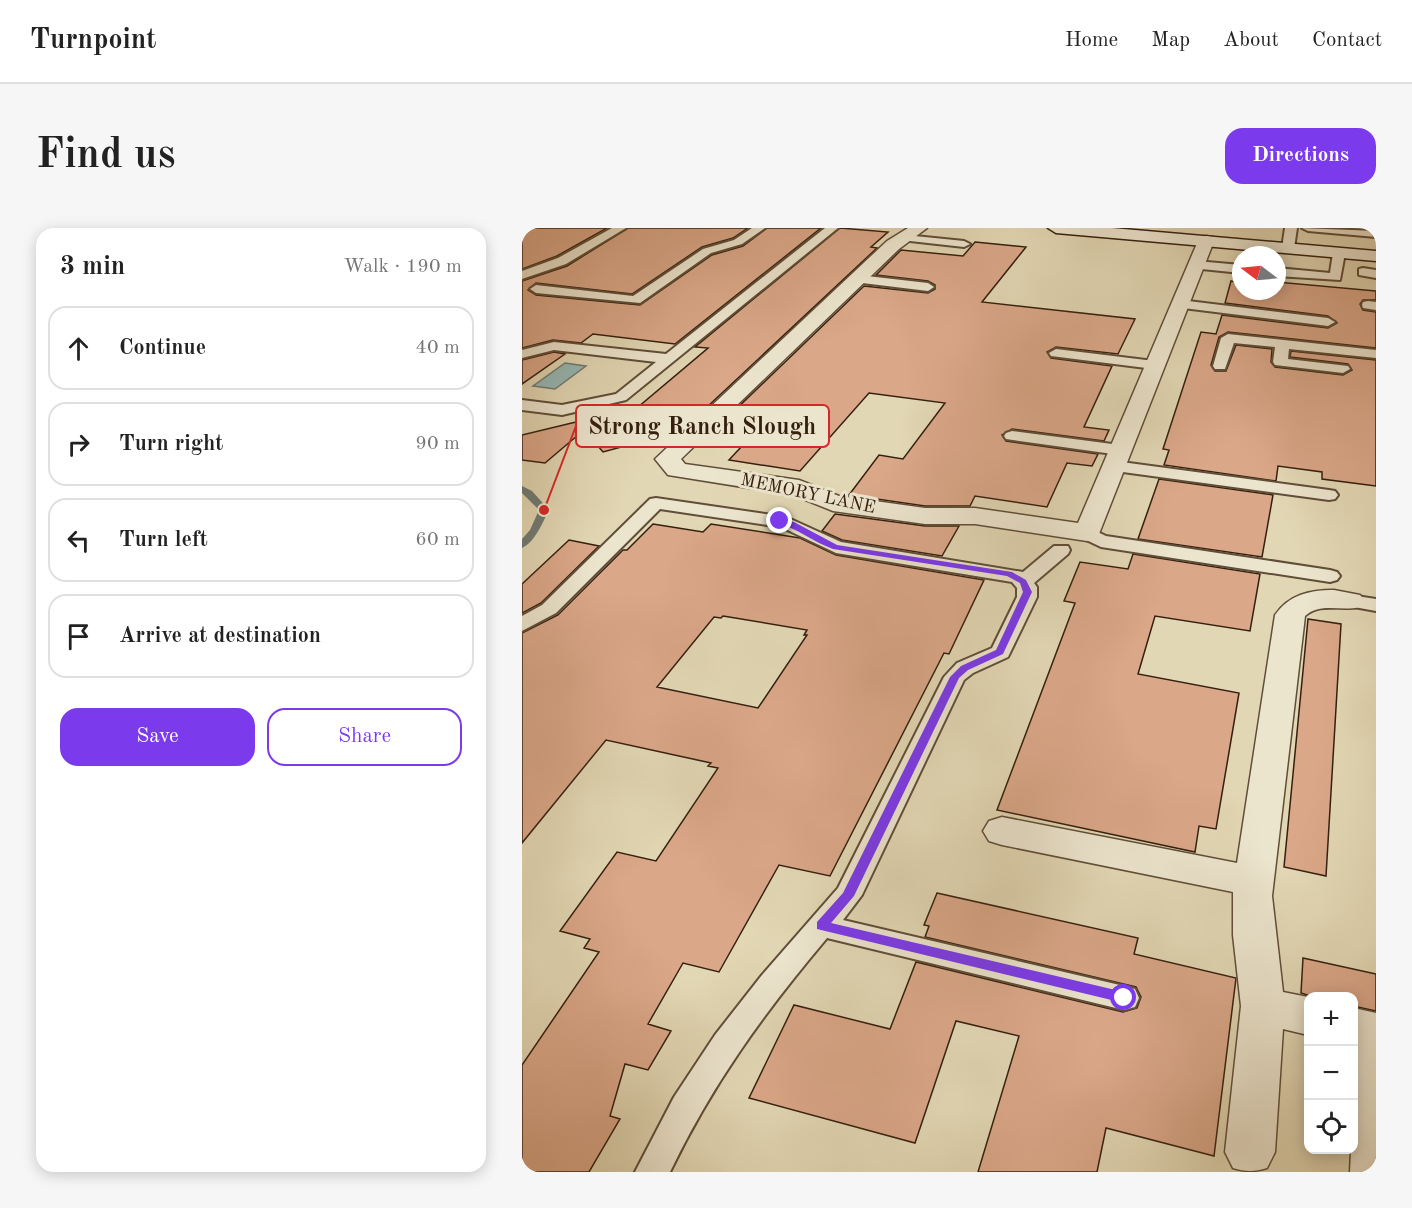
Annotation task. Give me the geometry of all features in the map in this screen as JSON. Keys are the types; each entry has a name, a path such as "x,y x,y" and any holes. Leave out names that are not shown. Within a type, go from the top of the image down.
{"street":[{"path":"1056,228 1139,232 1206,241 1376,256"},
{"name":"MEMORY LANE","path":"912,233 893,245 667,459 677,470 799,488 832,503 925,516 975,516 1088,533"},
{"path":"1088,533 1206,241"},
{"path":"1250,1152 1263,1006 1251,913 1253,881 1290,615 1295,607 1316,599 1352,594"},
{"path":"1002,831 1253,881"},
{"path":"1263,1006 1304,1015"},
{"path":"1358,1028 1376,1032"},
{"path":"1375,1172 1376,1048"}],"lane":[{"path":"522,275 562,261 620,228"},
{"path":"536,289 635,300 707,251 738,242 759,228"},
{"path":"522,405 562,410 621,397 832,228"},
{"path":"1287,248 1291,228"},
{"path":"1308,228 1376,234"},
{"path":"1310,250 1320,229"},
{"path":"912,233 964,244"},
{"path":"1286,273 1336,277 1339,253"},
{"path":"1196,265 1232,268"},
{"path":"1363,272 1376,274"},
{"path":"858,279 928,287"},
{"path":"1180,304 1328,322"},
{"path":"1220,366 1228,338 1376,354"},
{"path":"1283,344 1280,362 1343,369"},
{"path":"522,354 554,346 670,359"},
{"path":"1056,353 1154,365"},
{"path":"1012,436 1117,458 1329,495"},
{"path":"522,625 549,609 656,503 780,521 791,524 824,543 836,547 1009,574 1027,587 1027,597 1000,652 964,668 955,677 848,896 763,994 726,1044 696,1089 652,1172"},
{"path":"1088,533 1101,541 1352,594"},
{"path":"1023,582 1061,550"},
{"path":"821,926 1124,998"}],"water":[{"path":"565,363 586,366 555,389 533,386"}],"building":[{"path":"522,228 607,228 557,256 522,269"},
{"path":"628,228 748,228 733,238 702,247 632,294 536,283 528,290 536,295 640,305 712,255 743,246 767,228 821,228 675,344 593,334 581,343 553,340 522,348 522,281 567,266"},
{"path":"840,228 888,232 871,247 877,248 675,437 666,435 603,452 584,430 545,463 522,460 522,435 638,407 708,348 695,347"},
{"path":"975,242 1026,247 982,302 1135,319 1118,354 1056,347 1047,352 1051,358 1112,366 1084,427 1109,430 1104,441 1012,429 1002,435 1006,441 1098,454 1092,466 1067,463 1047,507 975,496 970,506 925,506 849,495 879,455 903,459 945,403 869,393 800,471 729,460 742,446 703,441 864,286 928,293 935,289 935,285 928,281 876,275 901,250 963,256"},
{"path":"1231,281 1232,300 1286,300 1286,283 1376,291 1376,300 1363,300 1360,304 1363,310 1376,312 1376,348 1228,332 1219,337 1211,365 1215,371 1226,371 1236,345 1272,349 1271,362 1275,367 1343,375 1352,370 1348,364 1290,357 1291,351 1376,360 1376,486 1322,479 1322,472 1278,466 1276,481 1164,465 1169,450 1163,449 1201,332 1216,334 1222,315 1328,328 1337,323 1328,316 1225,303"},
{"path":"554,352 565,354 522,384 522,360"},
{"path":"1159,479 1273,495 1262,557 1138,539"},
{"path":"835,514 925,526 959,526 942,556 842,540 822,531"},
{"path":"653,524 703,532 711,524 800,538 836,555 984,580 949,654 944,653 830,876 779,865 719,972 683,963 648,1024 671,1031 648,1070 625,1064 610,1116 620,1119 589,1172 522,1172 522,1065 599,952 584,948 590,939 560,931 617,852 656,861 718,768 708,766 711,763 606,740 522,843 522,633 558,615 623,550 627,550","holes":["723,616 807,630 804,635 807,635 758,708 657,687 714,617"]},
{"path":"569,540 599,546 541,603 522,613 522,584"},
{"path":"1133,554 1260,574 1250,631 1155,616 1138,674 1239,693 1216,829 1199,826 1195,852 997,810 1075,603 1064,601 1080,562 1128,569"},
{"path":"1308,619 1341,624 1326,876 1284,867"},
{"path":"937,893 1138,938 1134,954 1236,978 1214,1156 1106,1128 1097,1172 978,1172 1019,1036 956,1021 915,1143 749,1098 794,1005 890,1029 916,962 1123,1012 1137,1008 1141,997 1136,987 925,937 929,926 924,925"},
{"path":"1303,958 1376,974 1376,1011 1358,1007 1358,992 1301,993"}],"waterway":[{"path":"522,489 529,493 544,510 534,531 522,545"}],"place":[{"name":"Strong Ranch Slough","path":"544,510"}],"route":[{"path":"780,521 791,524 824,543 836,547 1009,574 1018,577 1027,587 1028,592 1000,652 958,672 848,896 821,926 1124,998"}]}
